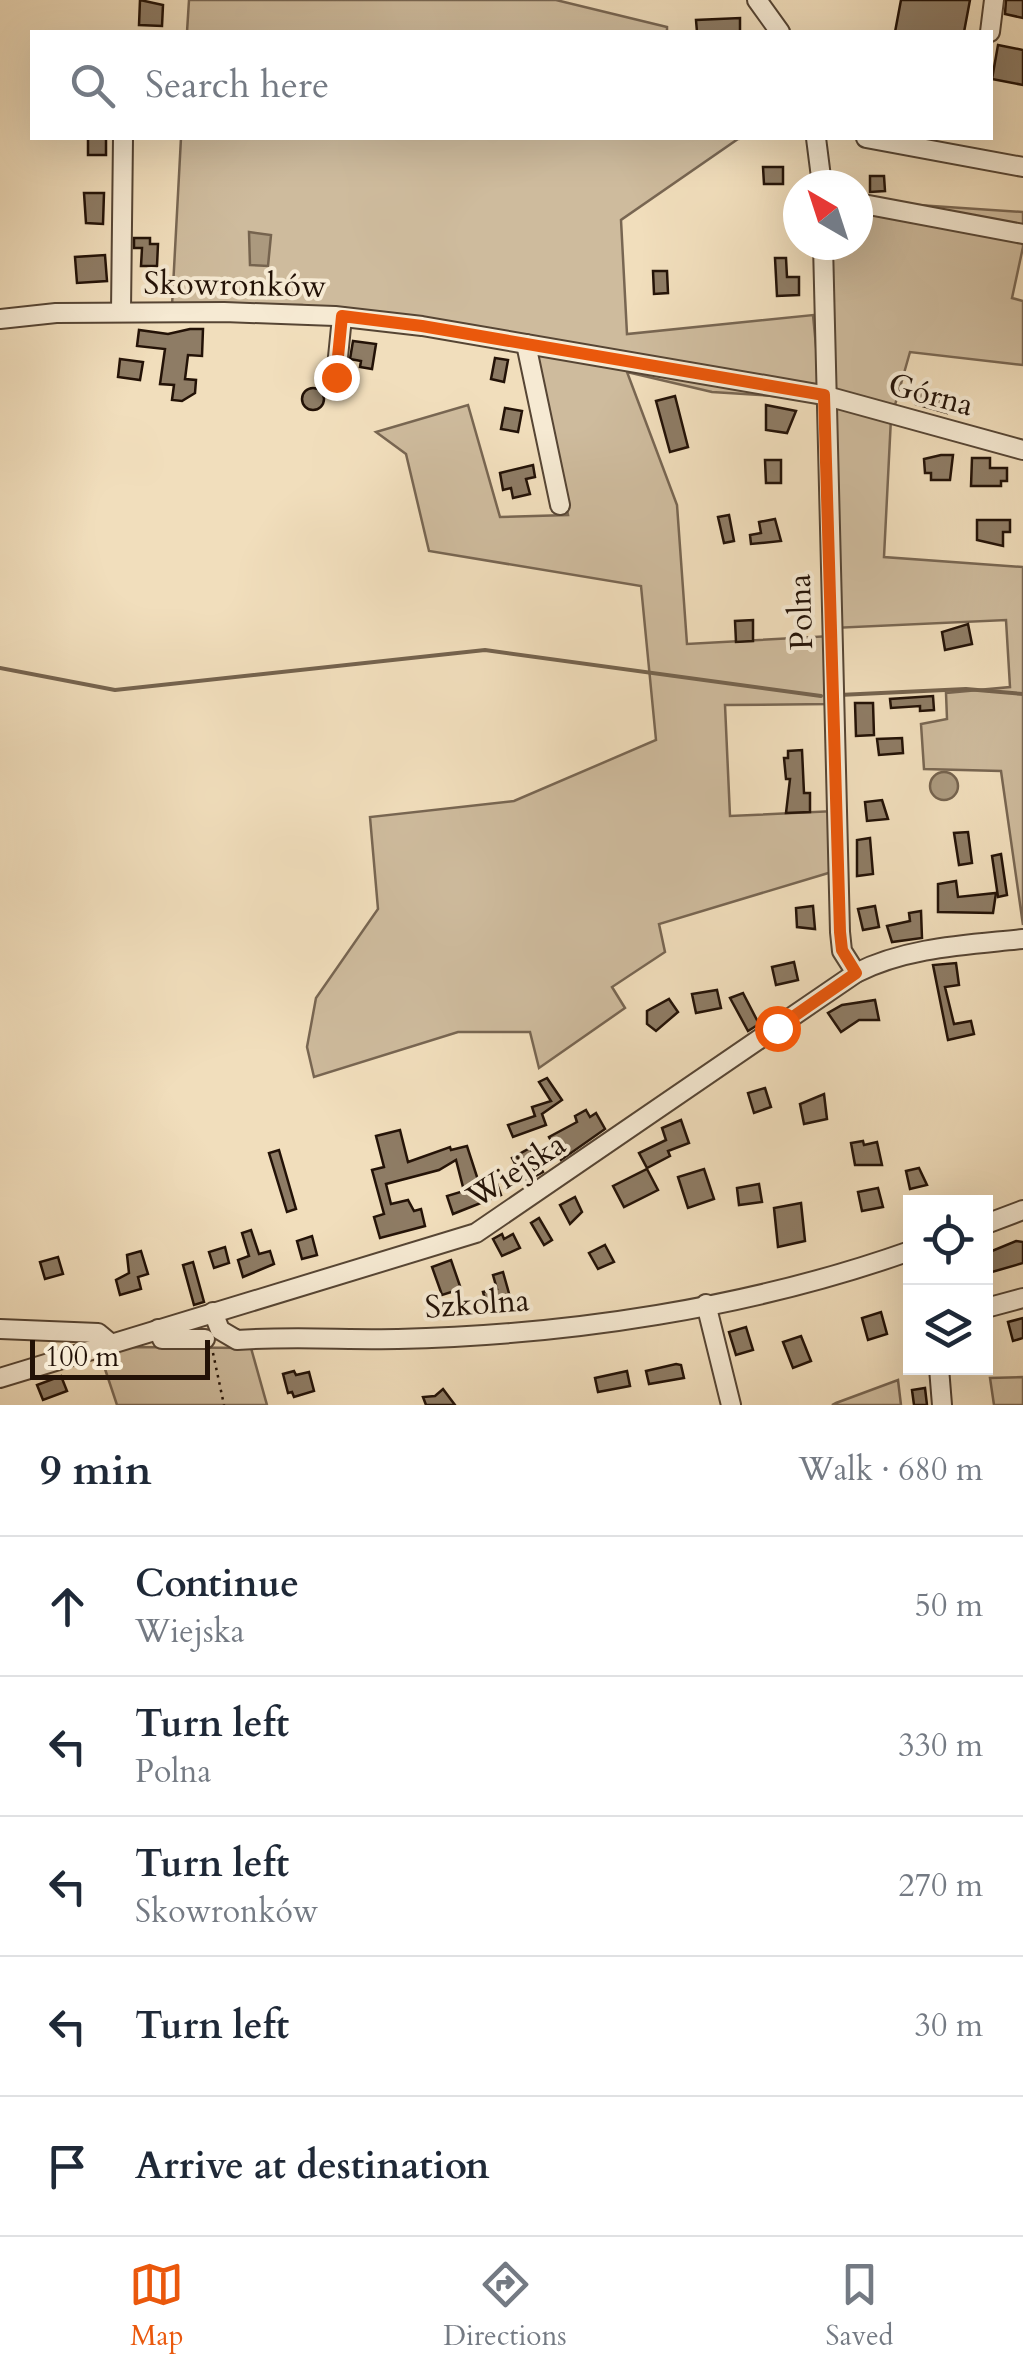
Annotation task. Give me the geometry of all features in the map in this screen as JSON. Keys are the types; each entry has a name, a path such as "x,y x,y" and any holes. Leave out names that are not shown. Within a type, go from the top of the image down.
{"street":[{"path":"757,0 779,30"},
{"path":"990,30 994,0"},
{"name":"Skowronków","path":"121,311 123,140"},
{"path":"816,140 820,170"},
{"path":"877,140 1023,167"},
{"path":"873,206 1023,234"},
{"name":"Polna","path":"822,260 840,932 842,950 856,973"},
{"name":"Skowronków","path":"0,319 121,311 342,316 824,395"},
{"path":"336,377 342,316"},
{"path":"526,344 560,506"},
{"name":"Górna","path":"824,395 1023,450"},
{"name":"Wiejska","path":"0,1378 158,1328 213,1327 235,1306 476,1233 856,973 893,956 1023,939"},
{"path":"993,1221 1023,1210"},
{"name":"Szkolna","path":"158,1328 162,1339 213,1327 238,1340 495,1334 706,1304 903,1256"},
{"path":"993,1300 1023,1298"},
{"path":"706,1304 731,1405"},
{"path":"235,1306 251,1338"},
{"path":"0,1329 98,1332 110,1343"},
{"path":"30,1330 44,1364"},
{"path":"939,1375 942,1405"}],"path":[{"path":"213,1327 210,1342 224,1405"}],"shaded area":[{"path":"189,0 556,0 667,27 667,30 187,30"},
{"path":"181,140 737,140 621,220 627,334 813,315 821,399 712,392 627,372 677,505 687,644 831,636 831,704 725,705 730,816 835,811 835,871 659,924 665,952 612,987 625,1008 539,1068 530,1032 458,1032 314,1077 307,1047 316,998 378,909 370,817 514,801 656,740 641,586 429,551 406,454 376,432 468,405 500,517 568,515 530,337 302,305 172,306"},
{"path":"873,202 1023,212 1023,247 1012,298 1023,301 1023,365 910,352 893,412 832,391 830,260 873,260"},
{"path":"249,232 271,235 268,266 250,265"},
{"path":"832,406 891,418 884,557 1023,567 1023,925 1001,771 924,769 921,724 947,719 946,693 1010,687 1006,620 833,628"},
{"path":"944,772 954,776 958,786 954,796 944,800 934,796 930,786 934,776"},
{"path":"125,1347 251,1348 267,1405 117,1405 100,1354"},
{"path":"1023,1377 1023,1405 994,1405 990,1378"},
{"path":"898,1380 901,1405 832,1405 836,1403"}],"building":[{"path":"140,0 163,5 162,26 139,25"},
{"path":"901,0 970,0 964,30 895,30"},
{"path":"1006,0 1023,0 1023,18 1005,14"},
{"path":"740,18 740,30 697,30 696,20"},
{"path":"998,45 1023,50 1023,85 993,79"},
{"path":"88,140 106,140 106,155 88,155"},
{"path":"763,167 783,167 783,184 764,184"},
{"path":"873,176 884,176 885,191 873,192"},
{"path":"84,193 104,193 103,224 86,223"},
{"path":"134,238 150,238 150,244 158,244 157,266 141,266 142,248 134,248"},
{"path":"105,255 107,281 77,283 75,257"},
{"path":"775,258 783,258 787,277 799,277 799,295 777,296"},
{"path":"653,271 667,271 668,293 654,294"},
{"path":"203,329 202,356 188,355 185,379 196,380 195,393 182,401 172,400 174,385 160,384 165,349 137,346 139,330 168,334"},
{"path":"353,341 376,344 372,369 360,367 361,361 350,359"},
{"path":"495,358 508,360 504,382 491,379"},
{"path":"120,359 143,362 140,380 118,377"},
{"path":"313,388 321,391 321,407 313,410 305,407 302,399 305,391"},
{"path":"919,390 950,399 947,413 916,404"},
{"path":"675,396 688,447 670,452 656,401"},
{"path":"766,405 796,411 787,433 766,430"},
{"path":"505,408 522,411 518,432 501,429"},
{"path":"953,455 950,480 931,480 931,473 925,473 924,459"},
{"path":"972,458 990,458 990,468 1007,468 1007,481 1001,481 1001,486 971,486"},
{"path":"765,460 781,460 781,483 766,483"},
{"path":"533,465 535,477 526,479 530,494 513,498 511,488 503,490 500,473"},
{"path":"729,515 734,541 724,543 718,517"},
{"path":"775,519 781,541 751,544 750,535 761,533 759,522"},
{"path":"977,520 1010,520 1010,532 1003,532 1003,546 977,540"},
{"path":"753,620 753,641 736,642 735,621"},
{"path":"968,624 972,644 945,650 942,632"},
{"path":"933,696 934,710 920,711 920,706 891,708 890,699"},
{"path":"855,703 873,703 874,735 856,736"},
{"path":"902,738 903,753 879,755 877,739"},
{"path":"802,750 804,793 810,793 810,812 786,813 790,779 786,779 784,758 788,758 788,751"},
{"path":"882,800 888,819 867,821 865,802"},
{"path":"968,832 972,863 959,865 954,833"},
{"path":"870,838 873,874 857,876 857,840"},
{"path":"1001,854 1007,895 998,897 992,856"},
{"path":"956,881 958,897 996,893 993,913 938,912 938,884"},
{"path":"813,906 815,929 797,927 796,908"},
{"path":"875,906 879,927 863,930 858,909"},
{"path":"921,911 922,938 892,942 887,926 910,921 909,913"},
{"path":"794,962 798,980 776,985 772,967"},
{"path":"956,963 959,985 945,987 954,1024 971,1021 974,1034 948,1040 933,965"},
{"path":"717,990 721,1008 696,1013 692,994"},
{"path":"743,993 759,1024 748,1031 730,998"},
{"path":"669,999 678,1012 656,1031 647,1024 647,1011"},
{"path":"875,1000 879,1020 859,1020 841,1032 828,1013 842,1005"},
{"path":"547,1078 562,1100 542,1114 546,1125 513,1137 508,1125 535,1116 532,1107 551,1101 539,1082"},
{"path":"765,1088 771,1107 754,1113 748,1093"},
{"path":"824,1094 827,1119 804,1124 800,1104"},
{"path":"586,1110 590,1117 596,1113 605,1129 561,1160 549,1137 577,1122 575,1116"},
{"path":"681,1120 689,1143 668,1151 670,1156 647,1168 639,1153 666,1140 662,1128"},
{"path":"400,1130 408,1162 450,1147 451,1150 467,1146 478,1180 496,1181 501,1195 453,1214 447,1196 464,1191 456,1160 439,1170 386,1184 391,1204 408,1200 414,1211 421,1209 425,1226 380,1238 374,1217 384,1214 372,1170 384,1167 376,1136"},
{"path":"863,1141 864,1145 877,1142 882,1165 855,1165 851,1143"},
{"path":"530,1148 543,1172 525,1182 512,1158"},
{"path":"279,1150 296,1209 287,1212 269,1153"},
{"path":"919,1168 927,1185 910,1189 906,1171"},
{"path":"647,1169 658,1190 624,1207 613,1186"},
{"path":"704,1169 714,1199 688,1208 678,1177"},
{"path":"759,1184 762,1202 739,1205 737,1188"},
{"path":"878,1188 883,1207 862,1211 858,1192"},
{"path":"575,1197 582,1212 570,1224 560,1205"},
{"path":"801,1203 805,1241 778,1247 774,1208"},
{"path":"539,1218 552,1240 544,1245 531,1223"},
{"path":"251,1230 259,1254 270,1251 274,1264 243,1277 238,1260 249,1256 242,1233"},
{"path":"502,1234 504,1239 513,1234 520,1248 502,1256 493,1239"},
{"path":"312,1236 317,1255 302,1259 297,1241"},
{"path":"1023,1242 1023,1263 993,1272 993,1251"},
{"path":"605,1245 614,1262 598,1269 589,1253"},
{"path":"225,1247 229,1263 214,1268 209,1252"},
{"path":"141,1251 148,1274 138,1277 141,1289 120,1295 116,1280 129,1273 127,1255"},
{"path":"58,1257 63,1274 45,1279 40,1262"},
{"path":"451,1260 461,1289 442,1295 432,1267"},
{"path":"193,1262 204,1302 194,1305 183,1265"},
{"path":"503,1272 510,1297 486,1303 483,1292 497,1289 493,1275"},
{"path":"881,1312 887,1334 868,1340 862,1318"},
{"path":"1023,1318 1023,1338 1013,1341 1008,1322"},
{"path":"746,1327 753,1350 736,1355 729,1332"},
{"path":"801,1336 811,1361 793,1368 783,1342"},
{"path":"681,1365 684,1378 649,1384 646,1371"},
{"path":"294,1371 296,1375 309,1372 314,1391 294,1397 292,1392 288,1393 283,1374"},
{"path":"627,1371 630,1386 598,1392 595,1378"},
{"path":"61,1376 67,1391 43,1400 37,1385"},
{"path":"925,1388 927,1405 914,1405 912,1390"},
{"path":"443,1389 455,1405 426,1405 423,1397 435,1396"}],"waterway":[{"path":"0,668 115,690 485,650 821,696"},
{"path":"839,695 966,689 1023,694"}],"route":[{"path":"336,377 342,316 422,326 824,395 840,932 842,950 856,973 777,1028"}]}
